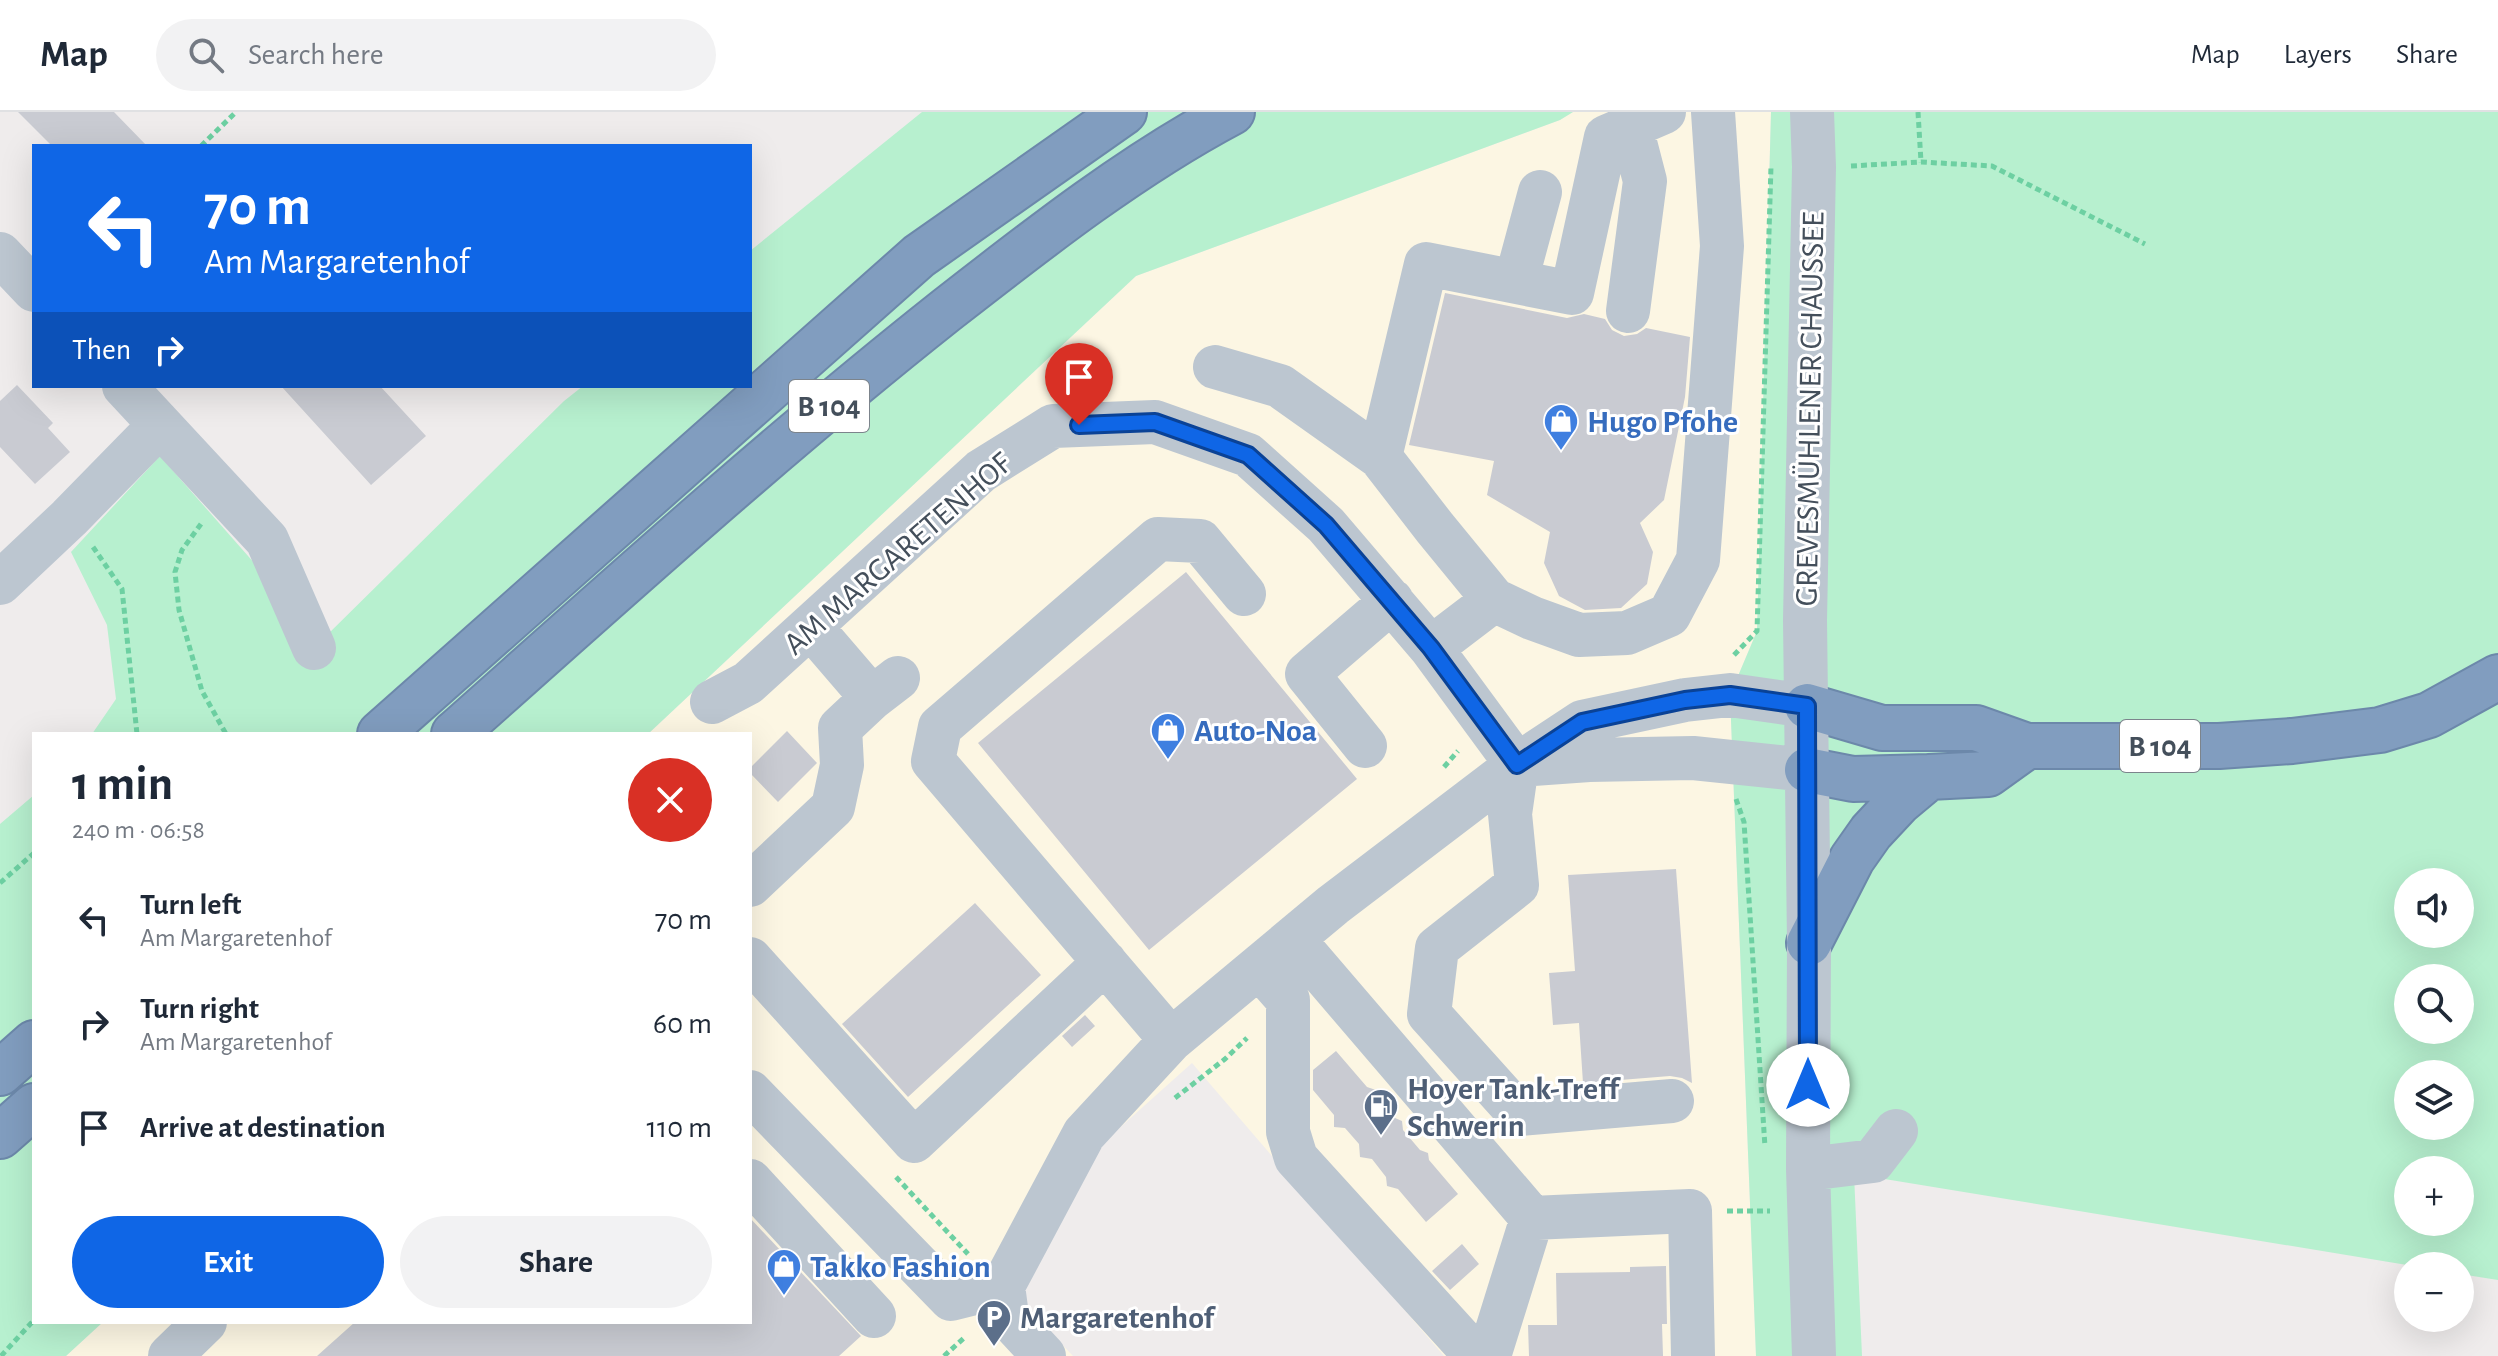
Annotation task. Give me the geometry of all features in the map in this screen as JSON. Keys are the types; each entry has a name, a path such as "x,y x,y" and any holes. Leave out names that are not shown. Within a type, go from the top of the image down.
{"highway":[{"name":"B 104","path":"382,732 919,256 1124,112"},
{"name":"B 104","path":"456,732 705,511 875,367 1052,227 1202,128 1232,112"},
{"name":"B 104","path":"1807,706 1882,728 1976,728 2027,746 2219,746 2380,730 2429,715 2498,677"},
{"path":"1807,770 1853,779 1988,774 2027,746"},
{"path":"1809,943 1852,859 1871,832 1899,802 1929,777"},
{"path":"0,1073 32,1045"},
{"path":"0,1136 32,1108"}],"street":[{"path":"1215,367 1280,386 1380,457 1494,600 1579,635 1627,633 1669,615 1698,560 1722,246 1713,112"},
{"name":"GREVESMÜHLENER CHAUSSEE","path":"1812,112 1814,167 1805,620 1808,1169 1814,1356"},
{"path":"1380,457 1426,264 1572,293 1606,137 1647,119 1645,181 1628,311"},
{"path":"1516,281 1540,192"},
{"path":"0,254 32,288"},
{"path":"126,388 267,540 314,648"},
{"name":"AM MARGARETENHOF","path":"712,702 748,683 981,471 1053,426 1155,422 1248,455 1326,525 1431,648 1517,765"},
{"path":"0,583 160,425"},
{"path":"1171,1040 933,761 940,727 1158,539 1200,541 1244,594"},
{"path":"1431,648 1494,600"},
{"path":"1365,746 1307,674 1392,601"},
{"path":"752,883 833,807 842,765 840,728 885,688 811,627"},
{"path":"1033,1352 1007,1316 1003,1286 1084,1134 1171,1040 1333,905 1517,765 1582,722 1685,700 1730,695 1807,706"},
{"path":"1517,765 1693,758 1807,770"},
{"path":"1517,765 1510,814 1517,885 1437,948 1429,1014 1519,1114 1672,1101"},
{"path":"1293,939 1532,1218"},
{"path":"752,961 914,1141 1105,962"},
{"path":"1259,967 1288,1000 1327,1019 1447,1158"},
{"path":"1288,1000 1288,1132 1296,1158 1476,1356"},
{"path":"752,1094 951,1299 1003,1286"},
{"path":"1808,1169 1873,1161 1896,1131"},
{"path":"811,1155 757,1188 874,1316"},
{"path":"1532,1218 1690,1211 1693,1356"},
{"path":"1489,1356 1532,1218"},
{"path":"170,1356 203,1324"}],"path":[{"path":"203,144 236,112"},
{"path":"1918,112 1921,162"},
{"path":"1728,661 1757,631 1771,159"},
{"path":"1814,167 1921,162 1992,166 2145,244"},
{"path":"225,495 189,538 175,572 179,610 202,691 225,732"},
{"path":"69,518 122,589 137,732"},
{"path":"1734,794 1744,822 1766,1149"},
{"path":"0,883 32,855"},
{"path":"1165,1105 1225,1059 1288,1000"},
{"path":"1770,1211 1771,1225"},
{"path":"1,1356 32,1322"}],"shaded area":[{"path":"1573,112 1771,112 1757,631 1730,695 1756,1356 1444,1356 1192,1063 1106,1140 1020,1279 1026,1306 1073,1356 66,1356 101,1324 752,1324 752,732 650,732 1136,276 1560,120"}],"green space":[{"path":"922,112 1573,112 1560,120 1136,276 650,732 93,732 116,699 107,625 71,552 160,456 322,640 580,388 752,388 752,249"},
{"path":"1771,112 2498,112 2498,1280 2474,1276 2474,1252 2394,1252 2394,1263 1854,1174 1862,1356 1756,1356 1730,695 1757,631"},
{"path":"32,797 32,1324 101,1324 66,1356 0,1356 0,824"}],"building":[{"path":"18,112 114,112 145,144 50,144"},
{"name":"Hugo Pfohe","path":"1445,293 1567,318 1584,314 1605,319 1612,330 1624,336 1637,334 1646,328 1690,337 1685,397 1664,500 1640,523 1653,552 1647,584 1621,608 1585,610 1559,596 1544,563 1550,532 1487,495 1494,461 1409,445"},
{"path":"17,385 53,423 48,428 70,452 35,484 0,447 0,401"},
{"path":"283,388 382,388 426,436 371,485"},
{"name":"Auto-Noa","path":"1186,572 1357,779 1149,950 978,743"},
{"path":"787,731 817,763 778,802 752,775 752,766"},
{"path":"1676,869 1692,1083 1670,1076 1583,1083 1579,1023 1553,1025 1549,973 1575,971 1568,875"},
{"path":"975,903 1041,975 908,1097 842,1024"},
{"path":"1085,1015 1095,1026 1072,1047 1062,1036"},
{"name":"Hoyer Tank-Treff Schwerin","path":"1336,1051 1367,1087 1376,1090 1377,1099 1402,1121 1403,1130 1420,1150 1428,1153 1429,1160 1458,1194 1426,1222 1398,1189 1387,1186 1386,1177 1372,1159 1360,1157 1359,1144 1345,1128 1334,1127 1334,1115 1313,1090 1313,1070"},
{"path":"752,1220 861,1336 839,1356 317,1356 353,1324 752,1324"},
{"path":"1462,1244 1479,1264 1450,1290 1432,1271"},
{"path":"1666,1266 1667,1324 1662,1324 1663,1356 1529,1356 1528,1325 1557,1325 1556,1273 1630,1272 1630,1267"}],"place":[{"name":"Hugo Pfohe","path":"1561,452"},
{"name":"Auto-Noa","path":"1168,761"},
{"name":"Hoyer Tank-Treff Schwerin","path":"1381,1137"},
{"name":"Takko Fashion","path":"784,1297"},
{"name":"Margaretenhof","path":"994,1348"}],"route":[{"path":"1079,425 1155,422 1248,455 1326,525 1431,648 1517,765 1582,722 1685,700 1730,695 1807,706 1808,1085"}]}
